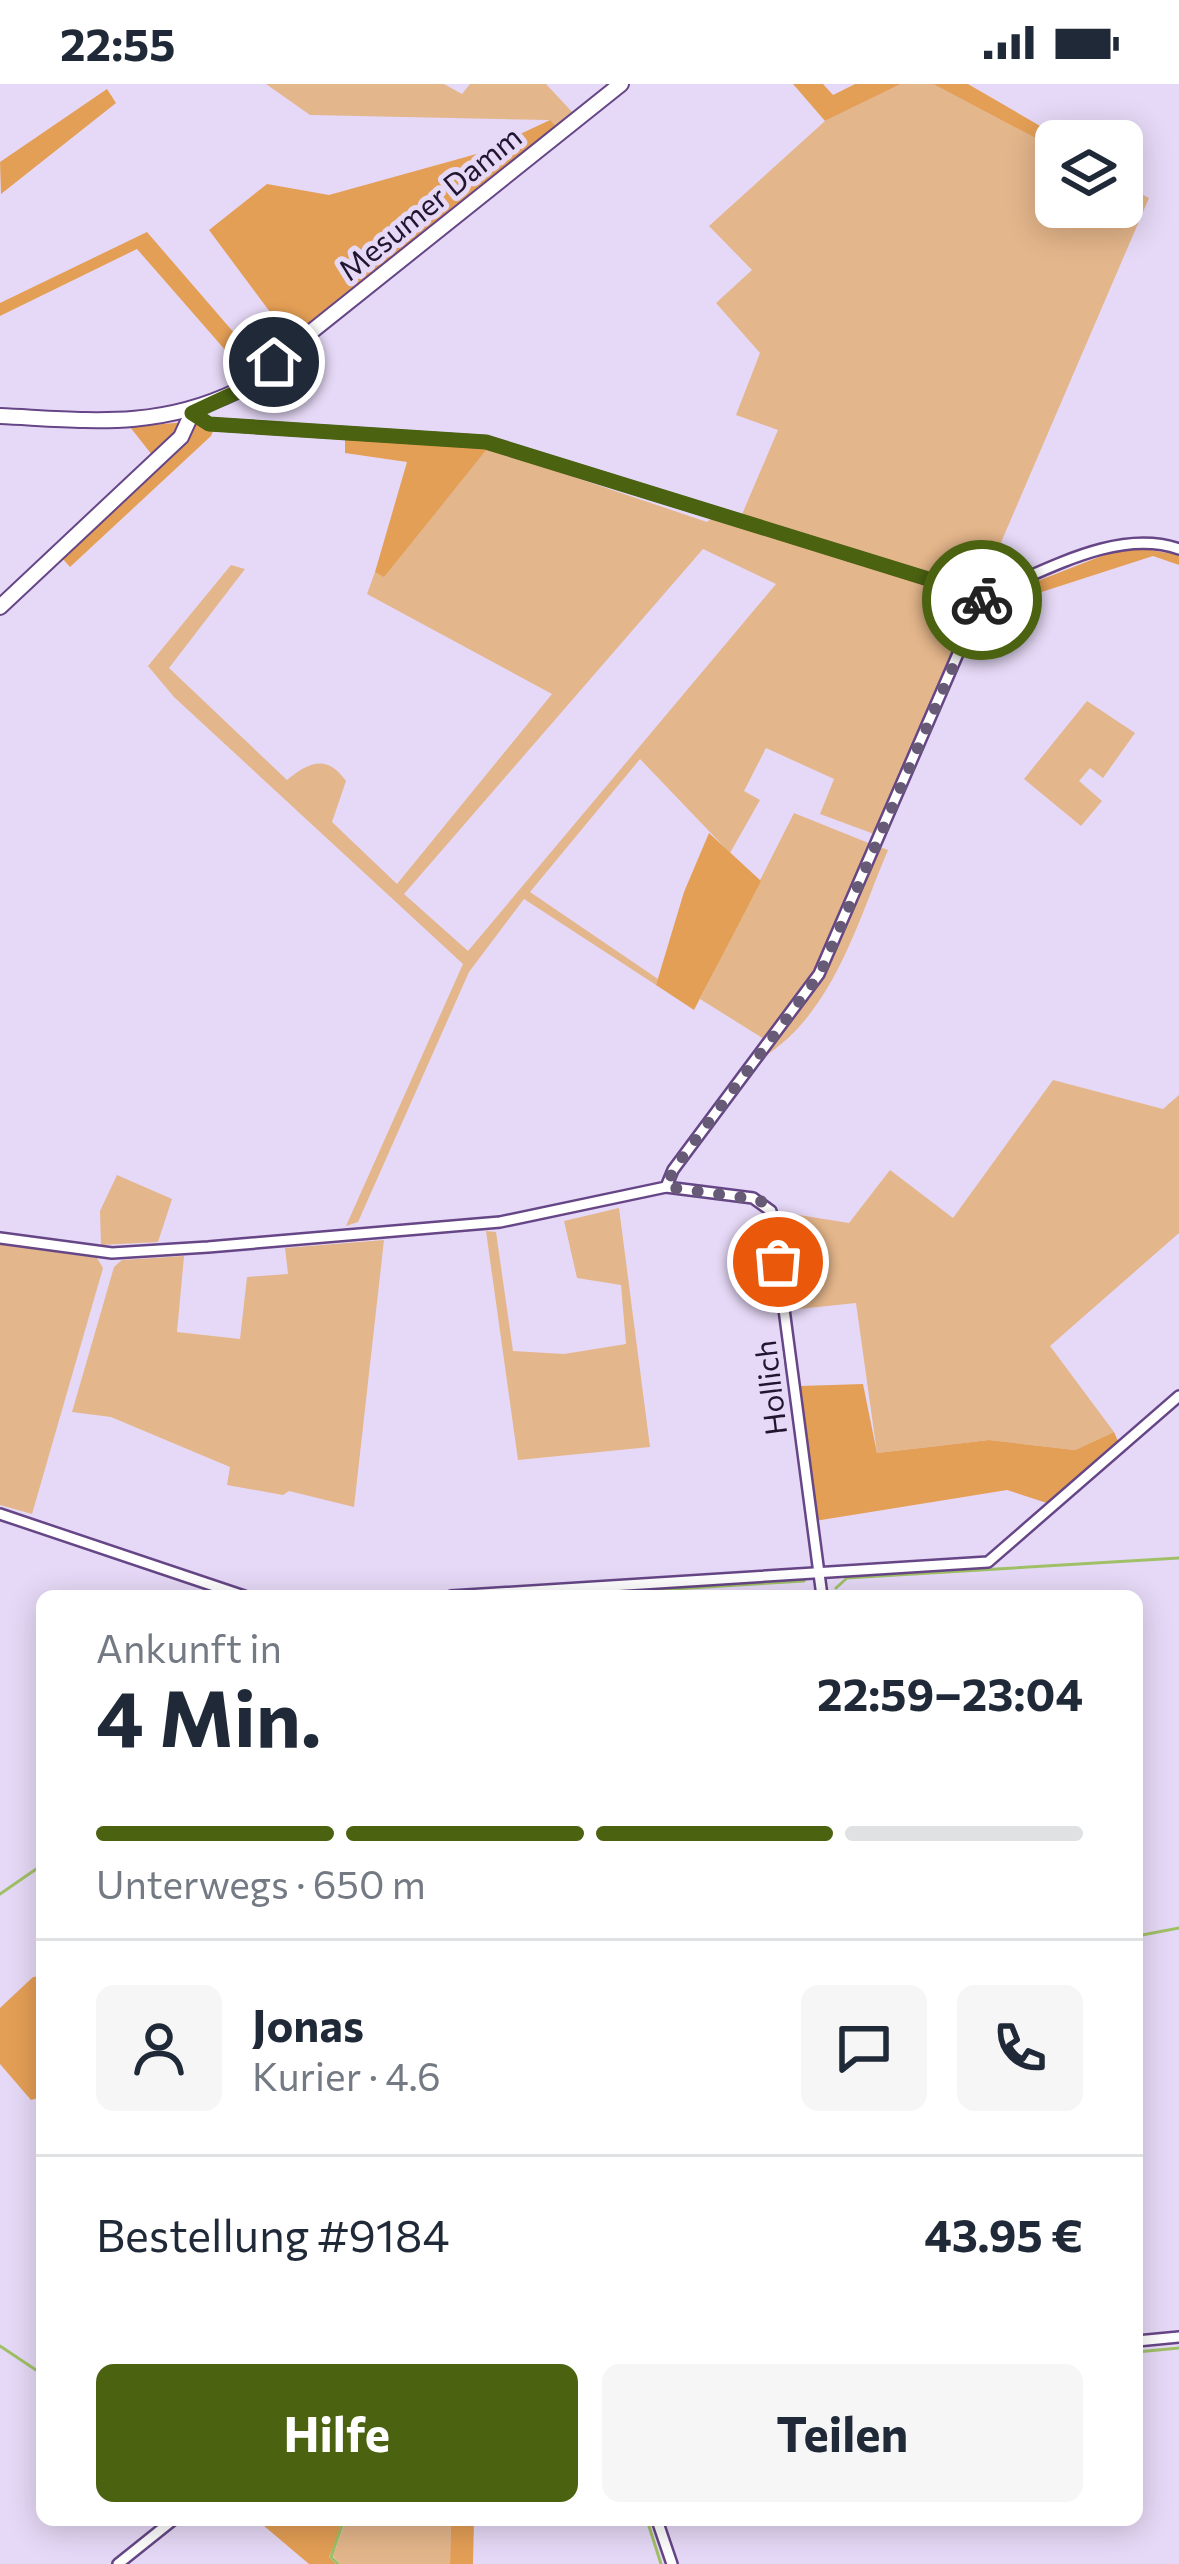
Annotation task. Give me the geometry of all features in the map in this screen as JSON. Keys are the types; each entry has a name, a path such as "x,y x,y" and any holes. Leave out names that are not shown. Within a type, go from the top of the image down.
{"main road":[{"name":"Mesumer Damm","path":"0,416 112,421 192,413 237,392 620,84"},
{"path":"0,607 182,437 192,413"}],"street":[{"path":"192,413 209,424 486,442 983,596 1125,542 1154,541 1179,549"},
{"path":"0,1238 112,1253 208,1247 500,1222 667,1187 673,1170 820,974 983,596"},
{"name":"Hollich","path":"667,1187 753,1198 771,1211 820,1590"},
{"path":"555,1590 988,1562 1179,1396"},
{"path":"0,1514 226,1590"},
{"path":"1143,2340 1173,2337"},
{"path":"118,2564 165,2526"},
{"path":"660,2526 673,2564"}],"shaded area":[{"path":"266,84 444,84 462,94 470,84 546,84 574,114 557,127 549,120 310,115"},
{"path":"793,84 823,84 833,95 855,84 901,84 825,121"},
{"path":"901,84 933,84 1035,138 1035,228 1136,228 981,589 740,519 778,430 736,415 760,353 716,303 752,270 709,226 825,121"},
{"path":"933,84 968,84 1035,123 1035,138"},
{"path":"107,89 116,103 1,194 0,162"},
{"path":"550,120 557,127 290,339 209,230 267,184 329,195 480,153"},
{"path":"147,232 260,363 247,375 137,249 0,316 0,303"},
{"path":"218,419 211,436 70,567 62,558 160,465 130,427"},
{"path":"345,436 458,441 488,448 384,577 375,572 407,462 345,453"},
{"path":"488,448 707,522 712,518 975,599 874,834 820,814 834,779 766,748 744,791 760,800 730,853 640,759 530,892 658,979 656,985 524,899 469,972 358,1222 346,1226 463,964 174,697 148,666 231,565 245,569 169,668 287,780 318,764 339,772 346,781 332,822 397,884 552,694 367,594 375,572 384,576","holes":["703,549 776,584 468,951 404,894"]},
{"path":"1127,546 1179,555 1179,565 1153,556 986,610 989,600"},
{"path":"1087,701 1135,733 1103,778 1090,768 1079,781 1102,801 1081,826 1024,779"},
{"path":"794,813 871,844 816,971 764,1039 700,999"},
{"path":"709,833 761,881 694,1010 656,985 684,892"},
{"path":"880,847 888,850 825,992 787,1039 762,1058 824,975"},
{"path":"1053,1080 1163,1109 1179,1095 1179,1233 1050,1346 1114,1432 1075,1450 989,1440 877,1453 856,1303 789,1310 780,1212 849,1223 890,1170 953,1218"},
{"path":"117,1175 172,1199 158,1242 101,1245 100,1211"},
{"path":"619,1208 650,1447 518,1460 486,1231 496,1232 513,1351 564,1354 626,1344 621,1285 577,1278 564,1221"},
{"path":"384,1240 354,1507 289,1491 283,1495 227,1485 230,1467 111,1417 72,1412 114,1267 122,1260 184,1256 177,1332 240,1339 247,1277 288,1274 285,1248"},
{"path":"0,1244 97,1258 103,1268 32,1514 0,1505"},
{"path":"863,1384 877,1453 989,1440 1075,1450 1114,1432 1118,1441 1050,1504 1007,1490 815,1521 800,1386"},
{"path":"33,1977 36,2099 31,2100 0,2064 0,2008"},
{"path":"264,2526 342,2526 329,2557 336,2564 309,2564"},
{"path":"344,2526 451,2526 450,2564 340,2564 333,2556"},
{"path":"451,2526 474,2526 473,2564 450,2564"}],"waterway":[{"path":"836,1588 847,1578 1179,1558"},
{"path":"658,1590 804,1581"},
{"path":"0,1894 36,1869"},
{"path":"1143,1935 1179,1928"},
{"path":"0,2346 36,2370"},
{"path":"1143,2351 1179,2348"},
{"path":"338,2564 331,2557 342,2526"},
{"path":"649,2526 661,2564"}],"way so far":[{"path":"778,1262 773,1217 760,1200 667,1187 673,1170 820,974 982,600"}],"route":[{"path":"274,362 237,392 192,413 209,424 486,442 983,596 982,600"}]}
